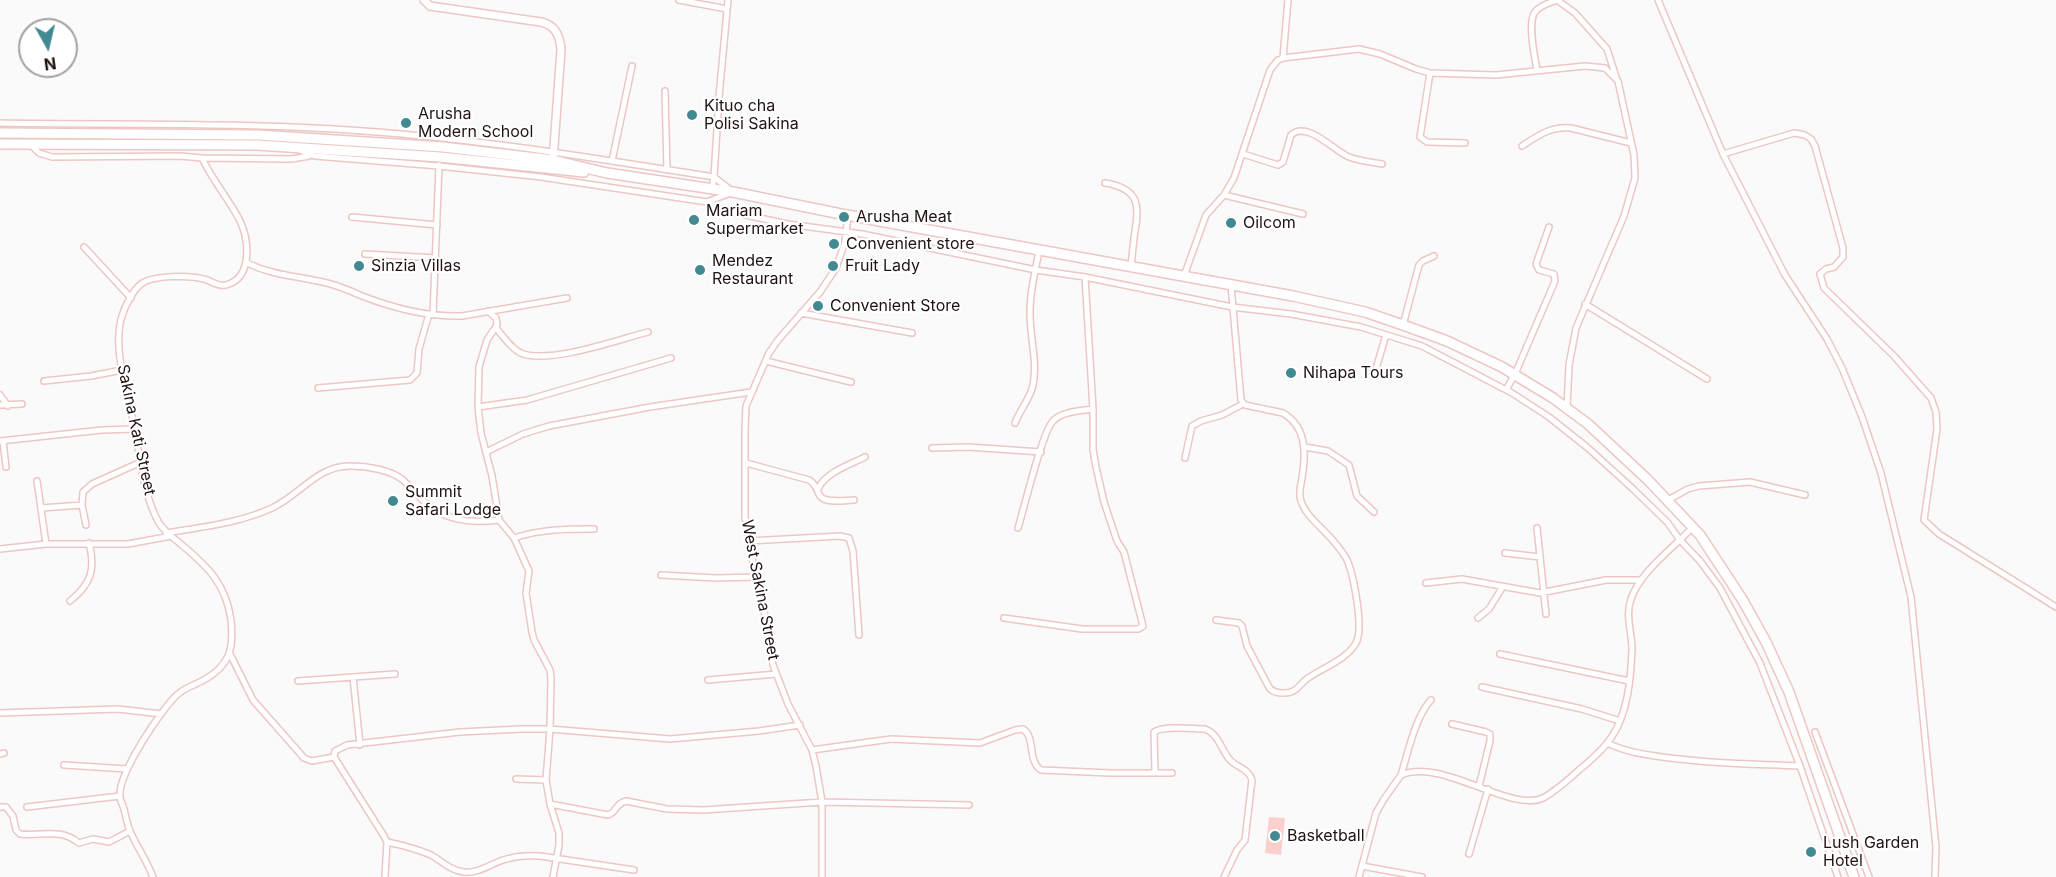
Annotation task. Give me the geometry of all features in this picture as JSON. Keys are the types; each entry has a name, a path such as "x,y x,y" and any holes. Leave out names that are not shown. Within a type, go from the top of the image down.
{"highway":[{"path":"0,133 258,135 553,154 570,168"},
{"path":"0,144 257,145 439,162 570,168 607,173 733,192 1330,304 1403,325 1470,351 1515,374 1567,408 1608,441 1700,535 1743,599 1789,692 1854,877"}],"street":[{"path":"424,0 430,6 541,22 555,28 561,50 553,154"},
{"path":"679,0 727,9"},
{"path":"712,189 728,0"},
{"path":"1283,58 1288,0"},
{"path":"1537,71 1532,18 1539,8 1557,0 1575,14 1607,49 1618,81 1635,167 1632,189 1624,216 1576,328 1571,347 1567,408"},
{"path":"1658,0 1723,154 1785,275 1827,339 1842,368 1881,473 1911,597 1935,837 1935,877"},
{"path":"1184,276 1206,215 1224,195 1234,178 1270,70 1278,60 1359,49 1380,54 1430,73 1496,75 1566,67 1598,66 1608,71 1618,81"},
{"path":"612,161 632,66"},
{"path":"1430,73 1420,137 1427,142 1465,143"},
{"path":"665,91 667,170"},
{"path":"0,123 307,127 452,139 714,177 733,192"},
{"path":"1522,146 1547,131 1563,127 1631,143"},
{"path":"1243,154 1275,166 1280,165 1285,157 1291,135 1299,131 1318,136 1348,157 1382,164"},
{"path":"1723,154 1794,133 1811,139 1818,155 1843,248 1843,257 1840,262 1820,274 1824,288 1894,356 1931,399 1936,412 1937,429 1924,520 1939,534 2056,607"},
{"path":"30,144 39,153 51,157 180,156 292,159 310,155 439,162 709,201 733,192"},
{"path":"295,148 310,155"},
{"path":"84,246 130,298 141,284 156,279 180,277 204,279 217,285 226,285 241,275 247,263 240,221 202,158"},
{"path":"318,388 410,380 417,373 419,349 431,314 436,258 439,162"},
{"path":"1105,183 1125,188 1137,204 1138,215 1131,266"},
{"path":"1224,195 1302,214"},
{"path":"709,201 717,209 788,224 961,253 1036,270 1085,277 1232,307 1291,314 1362,327 1422,346 1506,390 1550,417 1632,488 1700,561 1719,588 1760,663 1800,766 1838,877"},
{"name":"West Sakina Street","path":"822,877 822,802 812,750 788,704 776,674 745,517 746,406 778,340 830,280 841,255 848,215"},
{"path":"352,217 437,225"},
{"path":"1506,390 1555,281 1554,274 1539,270 1536,264 1549,227"},
{"path":"1014,423 1034,382 1030,308 1039,249"},
{"path":"365,254 436,258"},
{"path":"1403,325 1418,269 1423,261 1434,256"},
{"path":"247,263 270,273 327,283 386,303 431,314 462,316 567,298"},
{"path":"1004,618 1082,629 1133,630 1143,627 1124,552 1114,531 1099,482 1094,449 1094,409 1085,277"},
{"path":"1231,285 1239,392 1243,404"},
{"name":"Sakina Kati Street","path":"130,298 122,317 120,340 122,370 149,498 158,521 169,534 205,565 219,582 231,621 230,654"},
{"path":"1585,304 1707,380"},
{"path":"488,311 496,318 496,328 487,340 481,356 478,407 481,433 499,520 514,538 529,571 526,593 534,639 550,670 550,729 546,780 558,833 557,858 553,877"},
{"path":"801,313 912,333"},
{"path":"496,328 515,350 534,355 554,355 587,349 648,332"},
{"path":"1375,372 1386,335"},
{"path":"478,407 527,400 671,358"},
{"path":"766,361 851,382"},
{"path":"44,381 122,370"},
{"path":"486,452 523,434 549,426 650,407 751,392"},
{"path":"0,395 8,406"},
{"path":"0,405 22,404"},
{"path":"1185,458 1192,426 1201,421 1222,415 1243,404 1288,416 1299,429 1305,447 1300,497 1306,509 1347,561 1359,623 1357,640 1351,650 1336,662 1305,679 1292,693 1274,692 1270,689 1247,646 1242,626 1239,623 1216,620"},
{"path":"1018,528 1049,428 1056,418 1094,409"},
{"path":"6,467 2,441 70,433 134,429"},
{"path":"932,448 968,447 1041,452"},
{"path":"1305,447 1328,451 1349,465 1357,496 1374,512"},
{"path":"818,489 833,473 865,457"},
{"path":"86,525 82,505 83,492 141,462"},
{"path":"746,463 809,480 818,489 820,496 826,500 855,500"},
{"path":"0,549 46,544 128,544 224,522 270,509 316,476 336,468 351,466 396,476 433,509 451,517 471,522 499,520"},
{"path":"37,481 46,544"},
{"path":"1668,500 1699,486 1750,482 1805,495"},
{"path":"42,508 82,505"},
{"path":"1401,775 1425,772 1479,786 1517,800 1542,798 1565,783 1607,743 1620,721 1629,681 1632,647 1629,603 1640,580 1693,527"},
{"path":"1537,528 1546,615"},
{"path":"514,538 534,531 594,529"},
{"path":"749,541 840,536 849,538 853,551 859,635"},
{"path":"70,601 86,587 90,580 92,560 89,543"},
{"path":"1505,553 1540,557"},
{"path":"661,574 716,578 756,577"},
{"path":"1426,583 1462,579 1502,588 1542,593 1606,580 1640,580"},
{"path":"1478,618 1489,609 1502,588"},
{"path":"153,877 130,831 120,796 121,786 135,753 177,694 214,674 230,654 253,700 304,758 312,761 334,757"},
{"path":"1500,654 1629,681"},
{"path":"298,681 395,674"},
{"path":"708,680 776,674"},
{"path":"353,677 360,745"},
{"path":"1482,687 1620,721"},
{"path":"1359,877 1376,813 1401,775 1418,723 1431,700"},
{"path":"0,713 118,709 161,714"},
{"path":"1452,724 1490,735 1491,741 1479,786"},
{"path":"384,877 387,842 376,820 334,757 335,751 347,745 460,732 550,729 670,739 800,725"},
{"path":"1155,773 1154,732 1166,728 1211,731 1230,759 1250,773 1252,780 1245,840 1237,850 1224,877"},
{"path":"812,750 891,740 980,743 1015,729 1023,729 1028,733 1034,763 1041,770 1172,773"},
{"path":"1815,732 1869,877"},
{"path":"1607,743 1621,750 1639,754 1702,762 1800,766"},
{"path":"64,765 127,769"},
{"path":"516,779 546,780"},
{"path":"1469,854 1488,789"},
{"path":"27,807 120,796"},
{"path":"550,804 608,815 613,813 621,802 626,801 667,809 702,810 822,802 969,805"},
{"path":"0,807 6,807 12,814 16,830 20,834 54,833 70,836 79,843 93,839 109,842 130,831"},
{"path":"387,842 434,856 453,869 464,873 479,871 520,856 557,858 634,870"},
{"path":"1362,866 1422,877"}],"shaded area":[{"name":"Basketball","path":"1269,817 1285,818 1281,855 1265,853"}],"place":[{"name":"Kituo cha Polisi Sakina","path":"692,115"},
{"name":"Arusha Modern School","path":"406,123"},
{"name":"Arusha Meat","path":"844,217"},
{"name":"Mariam Supermarket","path":"694,220"},
{"name":"Oilcom","path":"1231,223"},
{"name":"Convenient store","path":"834,244"},
{"name":"Sinzia Villas","path":"359,266"},
{"name":"Fruit Lady","path":"833,266"},
{"name":"Mendez Restaurant","path":"700,270"},
{"name":"Convenient Store","path":"818,306"},
{"name":"Nihapa Tours","path":"1291,373"},
{"name":"Summit Safari Lodge","path":"393,501"},
{"name":"Basketball","path":"1275,836"},
{"name":"Lush Garden Hotel","path":"1811,852"}]}
